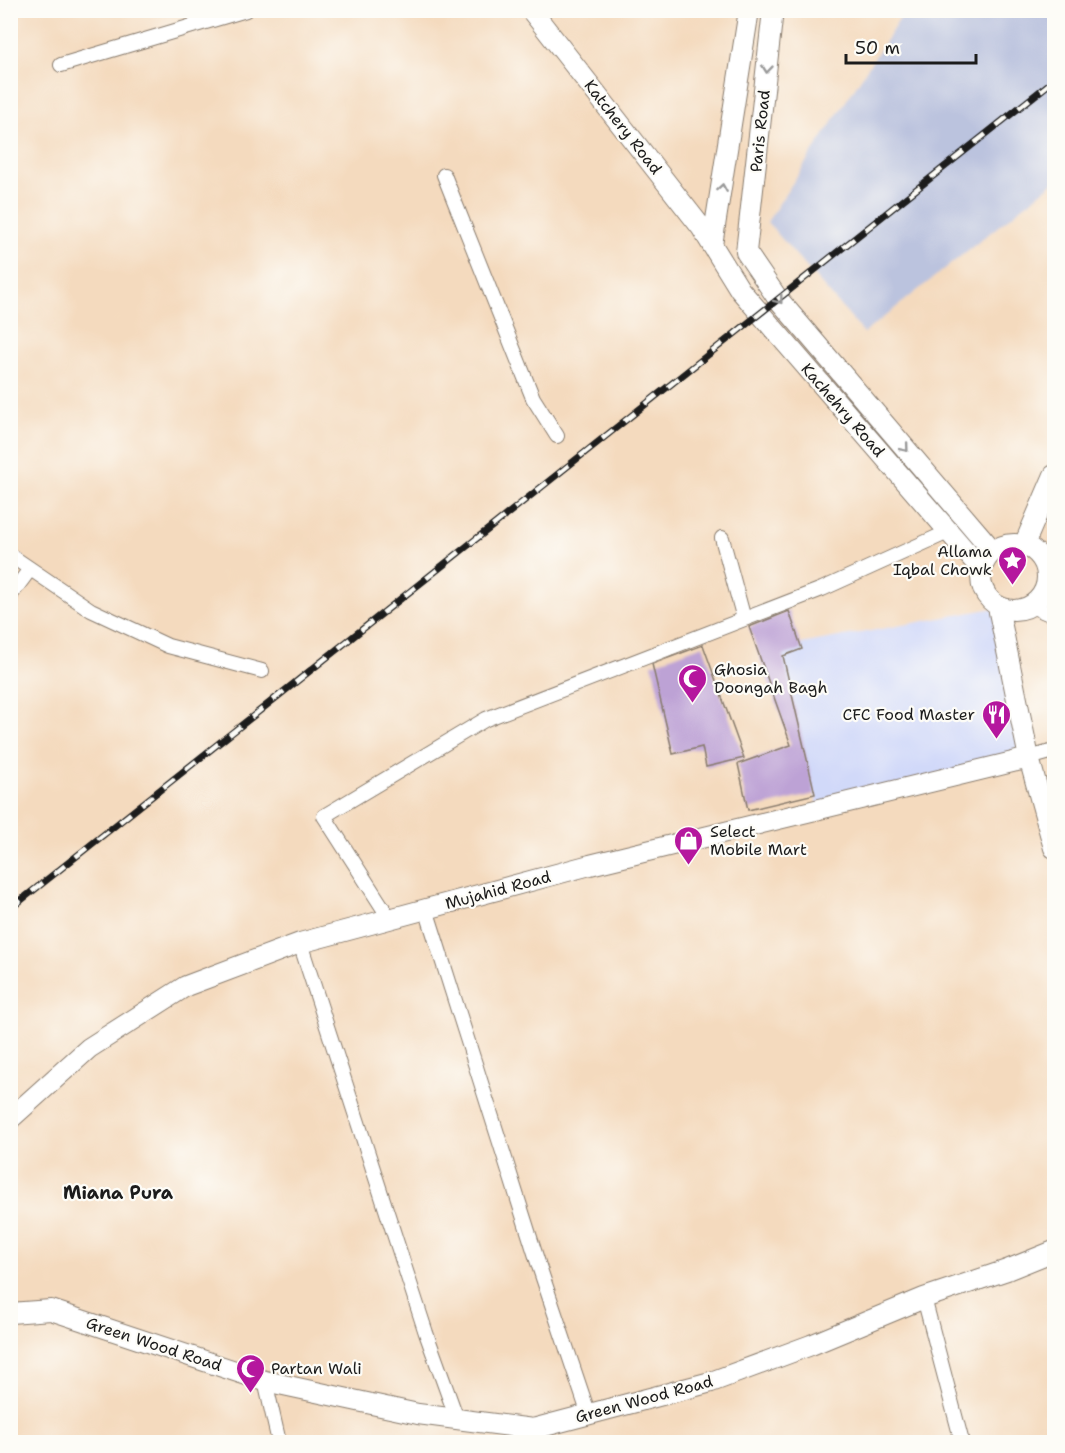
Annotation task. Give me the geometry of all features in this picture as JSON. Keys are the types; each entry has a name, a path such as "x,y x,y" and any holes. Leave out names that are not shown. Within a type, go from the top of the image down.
{"street":[{"path":"61,65 246,10"},
{"name":"Katchery Road","path":"531,10 702,227 712,245"},
{"name":"Paris Road","path":"712,245 749,10"},
{"name":"Paris Road","path":"746,252 773,10"},
{"path":"444,175 533,398 557,436"},
{"name":"Kachehry Road","path":"712,245 740,291 982,570"},
{"name":"Kachehry Road","path":"746,252 778,299 993,552"},
{"path":"1024,545 1054,475"},
{"path":"390,919 324,816 486,718 822,589 948,532"},
{"path":"722,538 744,620"},
{"path":"1013,544 1024,545 1034,550 1045,565 1048,579 1046,590 1040,599 1020,610 1009,610 990,600 981,581 986,560 993,552 1002,546 1013,544"},
{"path":"1045,565 1054,545"},
{"path":"10,555 91,610 168,646 262,670"},
{"path":"10,596 30,569"},
{"path":"998,606 1029,758 1054,848"},
{"path":"1031,606 1054,616"},
{"path":"1029,758 1054,751"},
{"name":"Mujahid Road","path":"10,1119 89,1048 186,986 300,943 590,865 1029,758"},
{"path":"426,909 539,1266 589,1414"},
{"path":"300,943 422,1322 457,1419"},
{"name":"Green Wood Road","path":"10,1313 51,1310 265,1381 532,1436 589,1414 711,1382 811,1345 924,1298 1054,1251"},
{"path":"924,1298 962,1443"},
{"path":"265,1381 279,1443"}],"shaded area":[{"path":"905,11 1054,11 1054,182 864,333 767,222"},
{"path":"994,608 1023,754 818,807 783,656 802,649 801,644"}],"building":[{"path":"789,611 802,649 783,656 815,794 748,810 738,764 791,745 749,627"},
{"path":"703,645 744,758 706,767 702,747 673,754 652,664"}],"railway":[{"path":"10,909 1054,80"}],"place":[{"name":"Allama Iqbal Chowk","path":"1013,586"},
{"name":"Ghosia Doongah Bagh","path":"693,704"},
{"name":"CFC Food Master","path":"996,740"},
{"name":"Select Mobile Mart","path":"689,866"},
{"name":"Partan Wali","path":"250,1394"}],"district":[{"name":"Miana Pura","path":"118,1193"}]}
